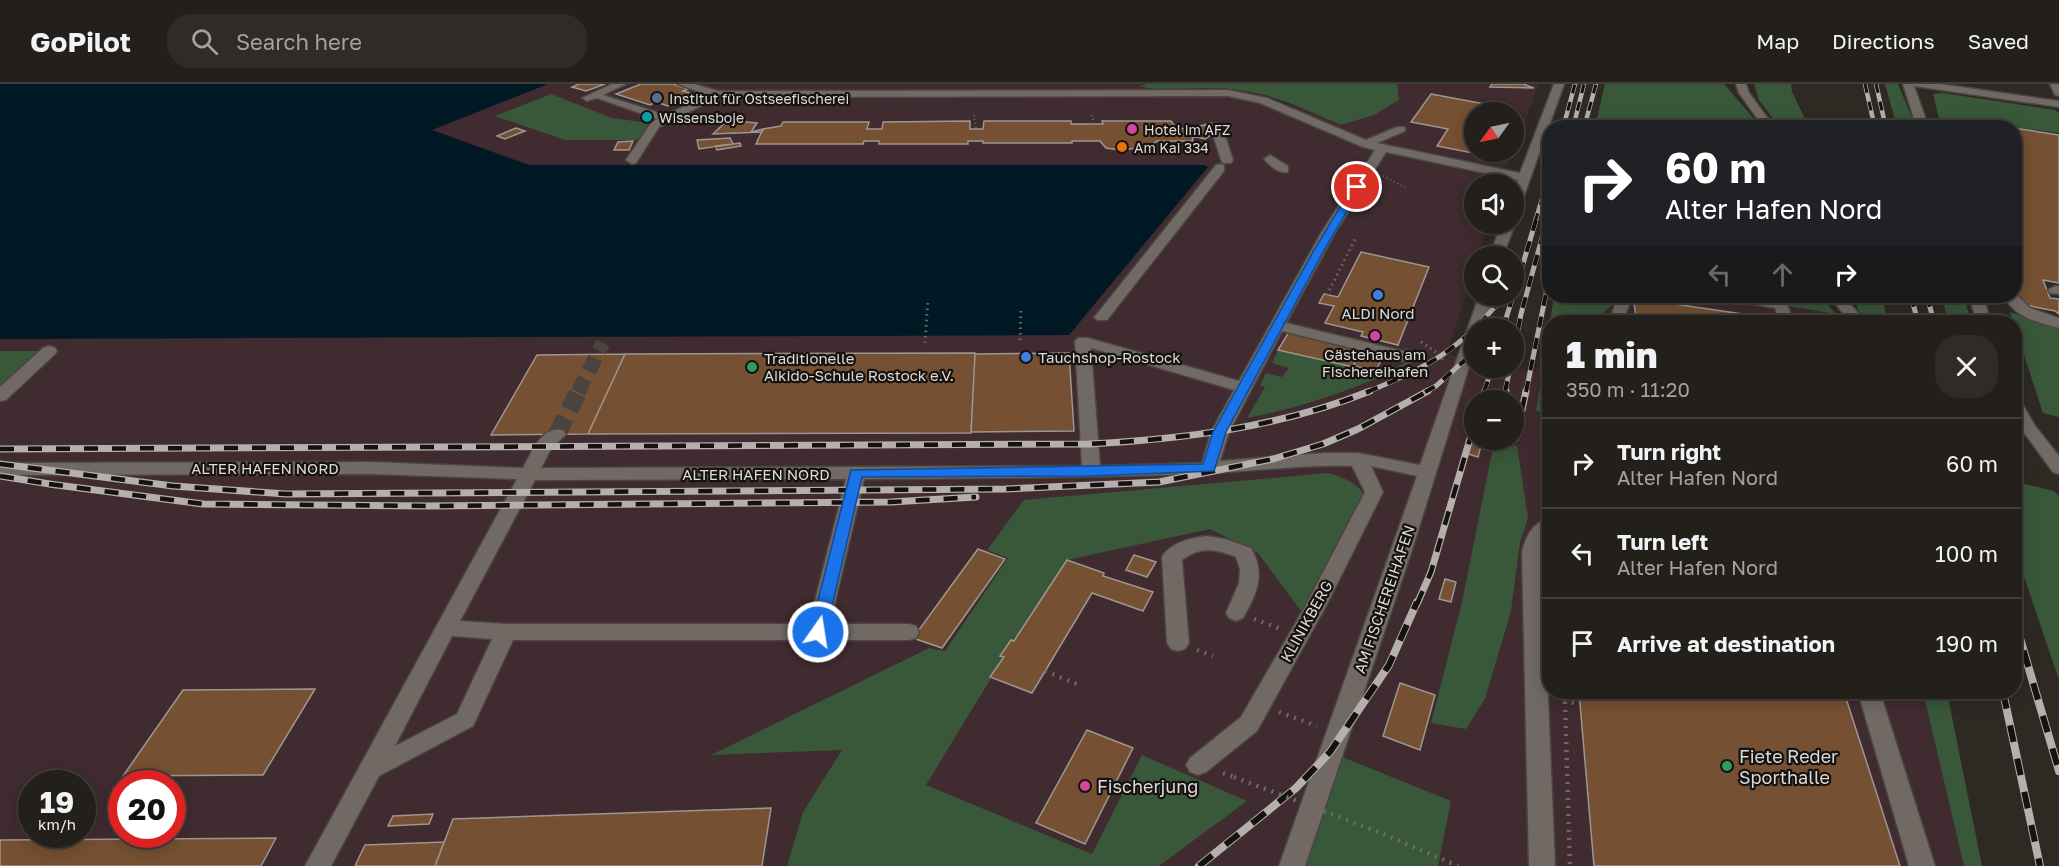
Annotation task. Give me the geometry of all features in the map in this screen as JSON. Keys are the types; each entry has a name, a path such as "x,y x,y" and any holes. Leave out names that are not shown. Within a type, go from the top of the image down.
{"street":[{"path":"587,98 621,84"},
{"path":"683,84 717,94 1228,93 1263,100 1375,147 1508,174"},
{"path":"1545,120 1559,84"},
{"path":"1741,84 1744,93 1764,120"},
{"path":"1908,84 1920,120"},
{"path":"1917,84 2059,104"},
{"path":"2055,84 2059,93"},
{"path":"632,160 655,125 717,94"},
{"path":"602,98 667,119"},
{"path":"1102,317 1224,164 1216,126"},
{"path":"1524,174 1542,128"},
{"path":"1209,468 1220,432 1375,147 1375,139 1401,129"},
{"path":"1270,159 1284,169"},
{"path":"1769,303 1781,305 1784,315"},
{"path":"1842,303 1852,315"},
{"path":"2013,303 2020,310 2059,324"},
{"path":"1277,325 1409,357"},
{"path":"1091,472 1083,341 1244,388"},
{"path":"0,396 49,351"},
{"name":"AM FISCHEREIHAFEN","path":"1292,866 1464,363"},
{"path":"2022,418 2059,468"},
{"path":"318,866 544,446 557,434"},
{"name":"ALTER HAFEN NORD","path":"0,469 371,468 529,474 1091,472 1358,459 1427,472"},
{"name":"KLINIKBERG","path":"1198,765 1249,724 1316,606 1374,492 1358,459"},
{"path":"818,632 856,473"},
{"path":"1542,531 1536,536 1532,552 1542,866"},
{"path":"1178,643 1172,557 1182,549 1197,543 1213,542 1244,553 1250,564 1252,576 1236,613"},
{"path":"446,628 506,632 909,632"},
{"path":"370,769 465,720 506,632"},
{"path":"1871,699 1922,866"}],"path":[{"path":"974,115 976,129"},
{"path":"1092,115 1095,124"},
{"path":"1377,172 1406,188"},
{"path":"1327,295 1355,239"},
{"path":"925,343 928,299"},
{"path":"1020,340 1021,307"},
{"path":"1418,340 1442,356 1443,367"},
{"path":"1362,376 1365,368"},
{"path":"1046,671 1077,684"},
{"path":"1565,702 1570,866"},
{"path":"1260,705 1317,727"},
{"path":"1234,777 1376,831 1458,866"}],"shaded area":[{"path":"548,84 1146,84 1141,85 1244,90 1298,107 1399,100 1397,84 1539,84 1524,124 1524,102 1464,102 1464,162 1509,162 1505,174 1464,174 1464,234 1485,234 1481,246 1464,246 1464,299 1447,354 1464,358 1464,378 1524,378 1524,370 1534,372 1542,365 1542,699 1925,699 1964,866 0,866 0,396 48,351 0,351 0,339 1069,335 1203,165 529,165 431,130"},
{"path":"1615,303 1771,303 1842,315 1600,315"}],"green space":[{"path":"1146,84 1397,84 1399,100 1374,115 1341,125 1294,105 1257,93 1199,88 1152,89 1139,86"},
{"path":"1605,84 1724,84 1755,120 1597,120"},
{"path":"1754,84 1791,84 1792,92 1806,120 1774,120 1759,100"},
{"path":"1885,84 1898,84 1913,120 1895,120"},
{"path":"1943,93 2055,110 2059,113 2059,133 2022,128 2022,120 1939,120 1933,94"},
{"path":"551,94 612,118 650,123 641,140 565,140 495,116"},
{"path":"1553,303 1615,303 1600,315 1551,315"},
{"path":"1771,303 1826,303 1836,314"},
{"path":"1856,303 1883,303 1887,315 1859,315"},
{"path":"1944,303 1966,303 1969,315 1946,315"},
{"path":"2022,316 2059,328 2059,417 2043,413 2022,349"},
{"path":"1405,348 1428,354 1340,393 1247,418 1265,387 1260,385 1266,373 1282,377 1289,368 1272,363 1278,350 1353,367 1352,373 1376,374 1410,360 1410,353"},
{"path":"0,351 49,351 0,396"},
{"path":"1542,373 1542,412 1536,411"},
{"path":"1492,450 1518,450 1528,518 1520,542 1511,611 1485,699 1466,729 1431,723 1462,602"},
{"path":"1328,473 1355,485 1366,499 1304,615 1258,553 1210,529 1067,560 1014,641 1011,640 1001,656 1004,657 926,785 1092,854 1142,755 1247,801 1159,866 787,866 803,812 842,750 711,755 929,648 945,651 1008,558 987,550 1024,500"},
{"path":"2022,483 2054,491 2059,496 2059,680 2022,571"},
{"path":"1925,699 1948,699 1982,866 1964,866"},
{"path":"1330,752 1451,801 1438,866 1292,866"}],"water":[{"path":"0,84 548,84 432,130 529,165 1204,165 1208,167 1069,335 0,339"}],"building":[{"path":"579,84 605,84 586,91 572,87"},
{"name":"Institut für Ostseefischerei","path":"641,84 673,84 688,89 683,91 695,94 668,106 656,102 650,105 616,94"},
{"path":"1492,84 1523,84 1534,88 1490,87"},
{"path":"1431,94 1474,102 1464,102 1464,151 1437,146 1448,129 1411,122"},
{"path":"728,120 757,123 751,132 763,129 762,132 713,134"},
{"path":"970,121 970,129 983,129 984,121 1071,121 1071,124 1103,124 1102,121 1171,121 1176,128 1190,129 1211,123 1214,133 1205,139 1192,136 1193,141 1157,141 1149,147 1119,150 1106,148 1100,141 879,144 879,141 864,141 863,144 756,144 763,129 781,126 783,122 869,122 867,129 882,129 883,122"},
{"path":"516,128 525,131 505,139 497,136"},
{"path":"2022,129 2059,135 2059,283 2043,280 2050,298 2059,299 2059,314 2055,311 2020,304 2022,303"},
{"path":"730,138 733,144 699,149 697,140"},
{"path":"633,141 629,150 614,150 618,142"},
{"path":"740,143 741,146 717,150 715,146"},
{"path":"1361,252 1429,267 1398,345 1361,336 1363,332 1325,323 1334,306 1319,303 1324,294 1338,297"},
{"path":"1634,303 1667,303 1749,315 1636,315"},
{"path":"1290,330 1362,349 1353,367 1278,350"},
{"path":"1361,351 1383,356 1376,371 1353,366"},
{"path":"975,353 971,433 588,434 625,354"},
{"path":"1069,353 1074,431 971,432 975,354"},
{"path":"625,354 588,434 491,435 537,355"},
{"path":"1469,450 1480,450 1478,457 1468,454"},
{"path":"978,549 1005,559 942,648 913,638"},
{"path":"1134,555 1156,562 1147,577 1126,570"},
{"path":"1067,560 1104,573 1103,576 1153,592 1143,611 1092,593 1032,693 990,677 1004,657 1000,656 1011,640 1014,641"},
{"path":"1445,579 1456,582 1451,602 1439,599"},
{"path":"1400,683 1435,695 1420,750 1383,736"},
{"path":"315,689 263,775 186,776 186,770 127,770 183,690"},
{"name":"Fiete Reder Sporthalle","path":"1580,699 1846,699 1900,866 1594,866"},
{"name":"Fischerjung","path":"1087,730 1133,748 1085,844 1036,823"},
{"path":"771,808 762,866 435,866 453,819"},
{"path":"433,814 429,824 388,826 393,816"},
{"path":"276,838 261,866 0,866 0,840 18,840 18,848 96,848 96,839 108,839 108,848 186,848 186,839"},
{"path":"444,842 435,866 355,866 365,845"}],"tunnel":[{"path":"578,392 603,343"},
{"path":"557,434 579,391"}],"railway":[{"path":"1565,120 1575,84"},
{"path":"1575,120 1584,84"},
{"path":"1586,120 1596,84"},
{"path":"1865,84 1873,120"},
{"path":"1876,84 1884,120"},
{"path":"1535,222 1542,199"},
{"path":"1524,260 1536,220"},
{"path":"1520,318 1542,238"},
{"path":"1526,392 1544,303"},
{"path":"1913,303 1916,315"},
{"path":"1929,303 1932,315"},
{"path":"1367,392 1409,374 1443,354 1473,330 1495,306"},
{"path":"1506,318 1510,306"},
{"path":"1425,392 1436,386 1464,361"},
{"path":"1485,390 1489,378"},
{"path":"1505,390 1508,378"},
{"path":"0,449 1089,444 1161,439 1232,429 1302,414 1370,391"},
{"path":"0,464 173,486 286,494 1005,489 1159,482 1273,459 1323,444 1358,429 1428,391"},
{"path":"1524,400 1526,391"},
{"path":"1417,604 1431,572 1467,450"},
{"path":"0,476 53,485"},
{"path":"49,484 53,485"},
{"path":"53,485 203,504 428,506 891,502 976,497"},
{"path":"1199,866 1296,788 1330,752 1389,665 1417,602"},
{"path":"2022,645 2059,771"},
{"path":"2004,699 2040,866"}],"place":[{"name":"Institut für Ostseefischerei","path":"657,98"},
{"name":"Wissensboje","path":"647,117"},
{"name":"Hotel im AFZ","path":"1132,129"},
{"name":"Am Kai 334","path":"1122,147"},
{"name":"ALDI Nord","path":"1378,295"},
{"name":"Gästehaus am Fischereihafen","path":"1375,336"},
{"name":"Tauchshop-Rostock","path":"1026,357"},
{"name":"Traditionelle Aikido-Schule Rostock e.V.","path":"752,367"},
{"name":"Fiete Reder Sporthalle","path":"1727,766"},
{"name":"Fischerjung","path":"1085,786"}],"route":[{"path":"818,632 856,473 1091,472 1209,468 1220,432 1277,325 1357,187"}]}
